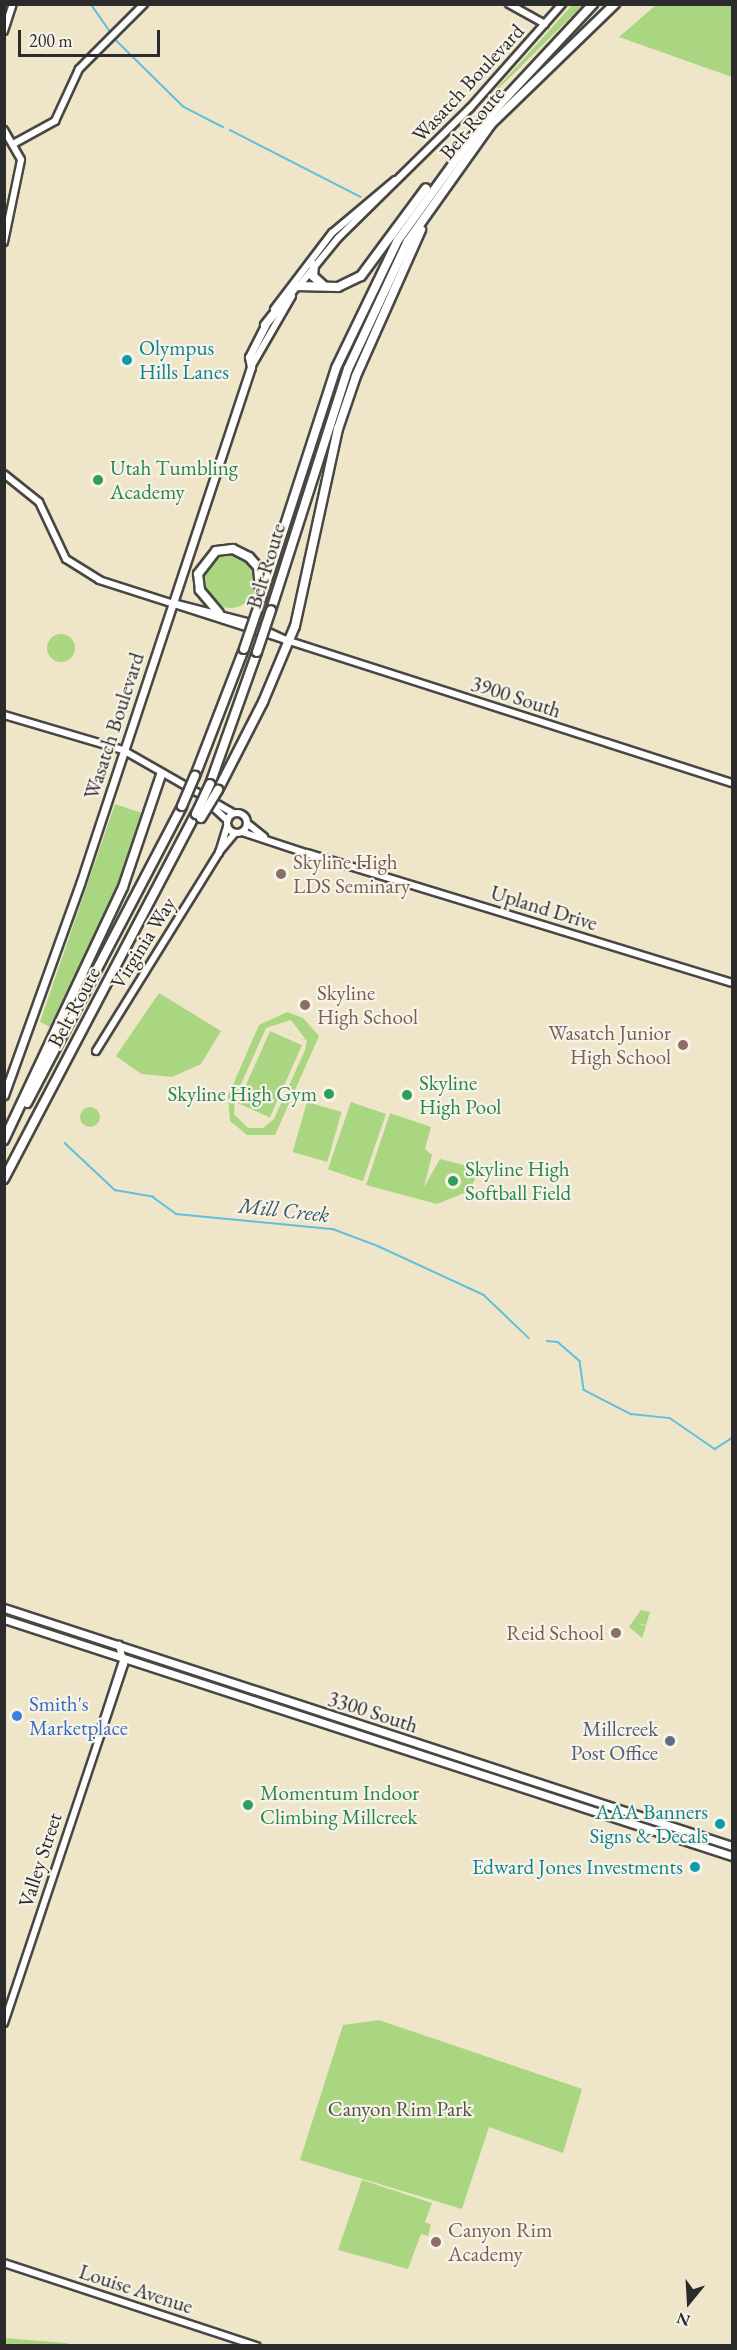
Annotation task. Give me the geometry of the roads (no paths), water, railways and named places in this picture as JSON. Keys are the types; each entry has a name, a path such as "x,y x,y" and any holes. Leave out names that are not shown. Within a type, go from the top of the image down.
{"highway":[{"name":"Belt Route","path":"4,1146 182,806 195,776 244,650 316,425 362,308 435,183 484,121 593,4"},
{"name":"Belt Route","path":"5,1178 199,816 272,610 348,369 408,242 445,183 491,124 615,4"},
{"path":"600,18 620,4"},
{"path":"265,325 300,285 327,287 346,285 364,273 484,121"},
{"path":"199,816 218,790 288,641 356,376 445,183"},
{"path":"314,265 313,276 327,287"},
{"path":"219,613 200,590 198,574 209,556 225,549 243,552 258,567 259,605"},
{"path":"4,1140 123,886 161,775"}],"main road":[{"name":"Wasatch Boulevard","path":"4,1095 172,603 250,367 249,357 265,325"},
{"name":"3300 South","path":"4,1608 732,1846"},
{"name":"3300 South","path":"4,1619 732,1856"}],"street":[{"path":"4,31 13,4"},
{"path":"15,143 55,121 79,69 144,4"},
{"path":"509,4 545,24"},
{"name":"Wasatch Boulevard","path":"265,325 315,252 475,104 562,4"},
{"path":"4,130 15,143 20,173 4,242"},
{"name":"Wasatch Boulevard","path":"250,367 314,265 395,180"},
{"path":"4,474 39,502 54,543 72,564 99,580 172,603"},
{"name":"3900 South","path":"172,603 732,783"},
{"name":"3900 South","path":"172,603 219,613 283,634 288,641"},
{"path":"4,715 123,750 212,806 233,813 227,824"},
{"path":"212,806 227,824 238,832"},
{"name":"Upland Drive","path":"233,813 243,815 247,823 264,837"},
{"name":"Virginia Way","path":"96,1051 219,853 247,823"},
{"name":"Virginia Way","path":"219,853 227,824"},
{"name":"Upland Drive","path":"238,832 264,837 345,866 732,983"},
{"name":"Upland Drive","path":"307,854 320,855 345,866"},
{"path":"119,1645 124,1658"},
{"name":"Valley Street","path":"4,2023 124,1658"},
{"name":"Louise Avenue","path":"4,2263 257,2346"}],"waterway":[{"path":"91,4 111,33"},
{"path":"116,40 184,107 223,127"},
{"path":"230,130 361,197"},
{"name":"Mill Creek","path":"65,1143 115,1190 153,1197 176,1214 333,1229 378,1246 484,1295 529,1338"},
{"name":"Mill Creek","path":"547,1341 558,1342 580,1361 584,1390 631,1414 670,1418 715,1449 732,1438"}],"place":[{"name":"Olympus Hills Lanes","path":"127,360"},
{"name":"Utah Tumbling Academy","path":"98,480"},
{"name":"Skyline High LDS Seminary","path":"281,874"},
{"name":"Skyline High School","path":"305,1005"},
{"name":"Wasatch Junior High School","path":"683,1045"},
{"name":"Skyline High Gym","path":"329,1094"},
{"name":"Skyline High Pool","path":"407,1095"},
{"name":"Skyline High Softball Field","path":"453,1181"},
{"name":"Reid School","path":"616,1633"},
{"name":"Smith's Marketplace","path":"17,1716"},
{"name":"Millcreek Post Office","path":"670,1741"},
{"name":"Momentum Indoor Climbing Millcreek","path":"248,1805"},
{"name":"AAA Banners Signs & Decals","path":"720,1824"},
{"name":"Edward Jones Investments","path":"695,1867"},
{"name":"Canyon Rim Academy","path":"436,2242"}],"park label":[{"name":"Canyon Rim Park","path":"400,2109"}]}
